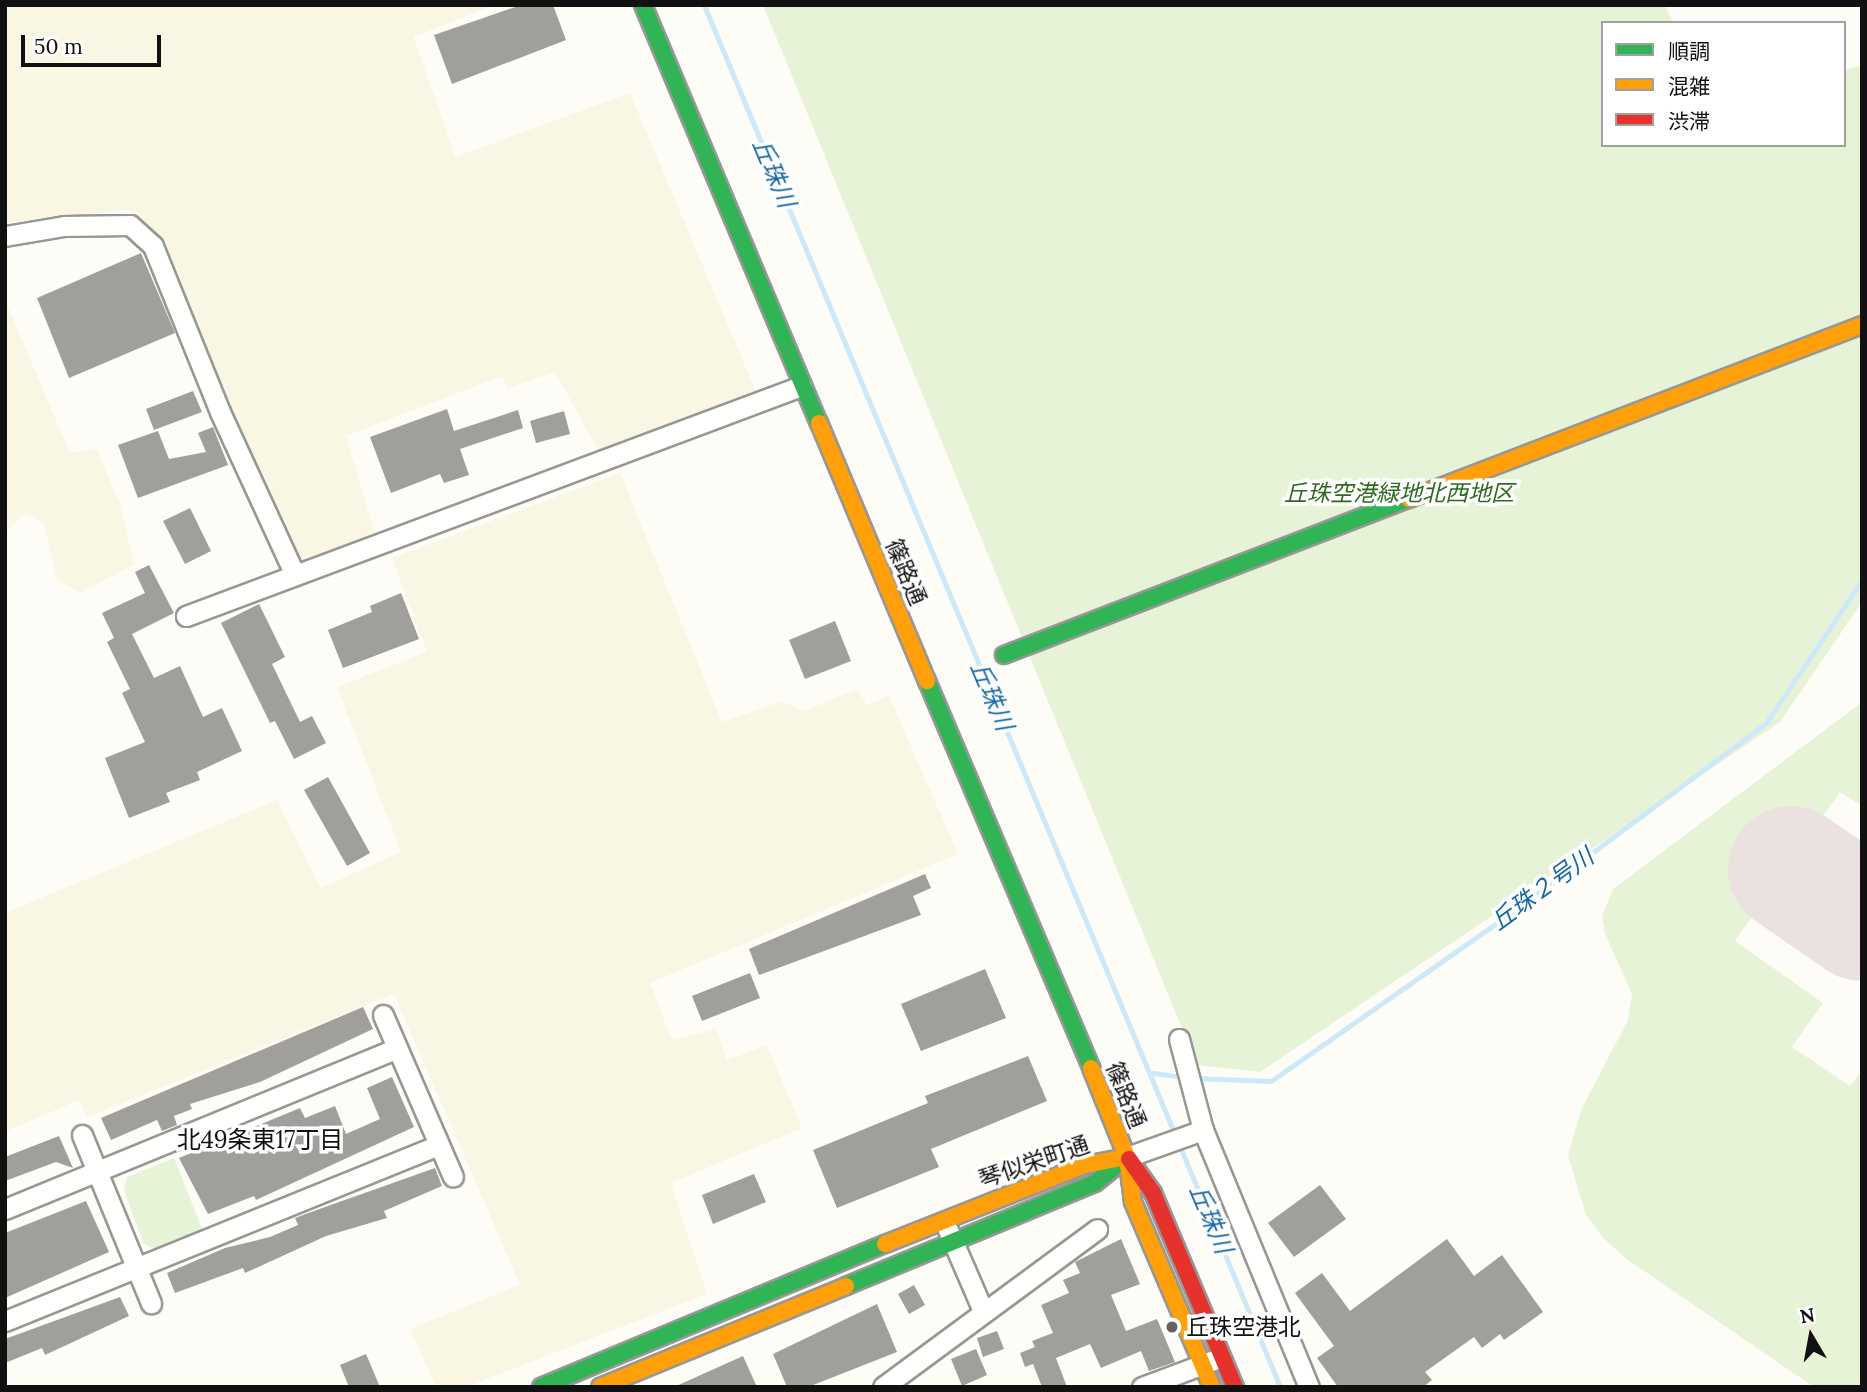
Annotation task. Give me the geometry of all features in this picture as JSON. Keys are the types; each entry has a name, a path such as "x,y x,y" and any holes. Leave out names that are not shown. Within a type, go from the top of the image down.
{"street":[{"name":"篠路通","path":"643,5 1127,1157 1153,1193 1235,1387"},
{"path":"5,236 64,226 130,225 153,246 220,412 294,573"},
{"path":"1004,655 1862,326"},
{"path":"186,616 294,573 801,386"},
{"path":"383,1015 453,1177"},
{"path":"1179,1040 1198,1132 1309,1387"},
{"path":"5,1209 396,1049"},
{"path":"1127,1157 1198,1132"},
{"path":"82,1135 151,1303"},
{"path":"5,1321 439,1146"},
{"name":"篠路通","path":"1127,1157 1133,1202 1212,1387"},
{"name":"琴似栄町通","path":"541,1387 944,1219 1085,1165 1127,1157"},
{"name":"琴似栄町通","path":"600,1387 1095,1183 1127,1157"},
{"path":"944,1219 984,1313"},
{"path":"883,1387 1097,1229"},
{"path":"1142,1387 1223,1357"}],"shaded area":[{"path":"5,5 494,5 414,37 455,157 630,93 756,392 599,452 555,372 508,388 502,376 346,436 375,533 296,563 157,236 129,210 5,223"},
{"path":"5,300 70,453 97,449 120,504 134,564 81,593 57,580 44,523 24,513 5,533"},
{"path":"620,473 722,722 782,701 804,711 857,689 867,705 889,696 958,854 650,983 672,1040 716,1029 727,1060 767,1045 802,1128 671,1183 707,1294 466,1387 436,1387 410,1329 520,1285 394,994 87,1117 79,1100 5,1132 5,913 277,800 321,888 401,852 337,687 427,652 392,558"}],"green space":[{"name":"丘珠空港緑地北西地区","path":"763,5 1665,5 1672,21 1601,21 1601,147 1846,147 1846,69 1862,65 1862,602 1780,722 1260,1072 1197,1065"},
{"path":"1862,702 1862,806 1840,792 1735,941 1823,1003 1792,1047 1850,1086 1862,1070 1862,1387 1814,1387 1628,1260 1603,1238 1586,1215 1568,1155 1581,1110 1628,1020 1632,994 1605,934 1602,916 1613,889"},
{"path":"174,1158 203,1231 156,1250 143,1243 124,1190 127,1177"}],"building":[{"path":"521,5 553,5 566,40 452,84 434,35"},
{"path":"141,253 175,333 69,378 37,298"},
{"path":"193,391 202,412 154,430 146,409"},
{"path":"447,409 454,431 518,410 523,428 460,449 469,475 444,483 440,474 391,493 370,437"},
{"path":"564,411 570,434 536,443 530,421"},
{"path":"213,427 228,465 138,498 118,445 158,431 169,459 206,452 198,433"},
{"path":"190,508 211,551 185,564 163,521"},
{"path":"149,565 174,613 132,634 154,678 180,666 203,717 222,708 242,751 197,772 200,780 166,793 170,802 129,818 105,758 145,742 122,693 130,689 107,642 114,638 102,613 145,593 135,572"},
{"path":"401,593 419,639 343,668 328,630 372,612 370,606"},
{"path":"259,604 285,657 272,664 300,722 312,716 326,743 294,759 275,721 270,723 221,623"},
{"path":"835,621 851,661 805,679 789,640"},
{"path":"328,777 370,853 347,866 304,790"},
{"path":"925,874 931,888 913,896 921,915 759,975 749,949"},
{"path":"985,969 1006,1018 921,1051 901,1004"},
{"path":"750,973 760,998 702,1021 692,996"},
{"path":"363,1007 373,1029 260,1082 190,1104 192,1109 174,1116 177,1125 162,1131 157,1120 111,1140 101,1118"},
{"path":"1028,1056 1047,1101 931,1149 939,1167 837,1208 813,1150 928,1103 925,1096"},
{"path":"392,1077 414,1127 256,1200 254,1196 208,1214 179,1158 300,1108 305,1118 335,1106 346,1134 380,1119 367,1088"},
{"path":"59,1136 73,1168 56,1162 5,1181 5,1157"},
{"path":"435,1168 442,1186 384,1211 387,1218 326,1236 245,1273 243,1268 175,1293 167,1273 225,1248 270,1237 298,1225 295,1218"},
{"path":"754,1174 766,1202 713,1224 702,1195"},
{"path":"1320,1185 1346,1219 1294,1257 1268,1223"},
{"path":"86,1201 109,1252 5,1298 5,1233"},
{"path":"1121,1239 1140,1284 1111,1295 1126,1331 1157,1319 1175,1362 1149,1371 1141,1351 1101,1368 1090,1344 1056,1358 1067,1387 1042,1387 1033,1364 1025,1367 1020,1353 1035,1347 1032,1341 1053,1333 1041,1305 1069,1293 1063,1280 1080,1273 1075,1262"},
{"path":"1447,1239 1474,1276 1502,1255 1543,1312 1504,1340 1500,1334 1482,1348 1474,1337 1425,1372 1432,1380 1423,1387 1338,1387 1317,1358 1334,1346 1295,1293 1322,1273 1350,1311"},
{"path":"914,1285 925,1305 909,1314 898,1294"},
{"path":"120,1297 129,1316 45,1355 42,1348 5,1363 5,1339"},
{"path":"877,1304 897,1352 808,1387 787,1387 773,1354"},
{"path":"997,1331 1004,1349 983,1357 977,1338"},
{"path":"976,1349 987,1375 962,1386 951,1359"},
{"path":"366,1354 380,1387 349,1387 340,1365"},
{"path":"743,1356 757,1387 674,1387"}],"waterway":[{"name":"丘珠川","path":"704,5 1280,1387"},
{"name":"丘珠２号川","path":"1195,1078 1271,1081 1514,911 1766,723 1862,580"},
{"name":"丘珠２号川","path":"1153,1073 1185,1077"}],"runway":[{"path":"1791,869 1862,918"}],"traffic: fast":[{"path":"643,5 819,423"},
{"path":"1004,655 1409,499"},
{"path":"927,681 1091,1068"},
{"path":"846,1286 1095,1183 1125,1159"},
{"path":"541,1387 885,1244"}],"traffic: slow":[{"path":"1409,499 1862,325"},
{"path":"819,423 927,681"},
{"path":"1091,1068 1127,1157 1133,1202 1212,1387"},
{"path":"885,1244 1085,1165 1127,1157"},
{"path":"600,1387 846,1286"}],"traffic: jam":[{"path":"1129,1159 1153,1193 1235,1387"}],"place":[{"name":"丘珠空港北","path":"1172,1327"}],"district":[{"name":"北49条東17丁目","path":"260,1140"}]}
